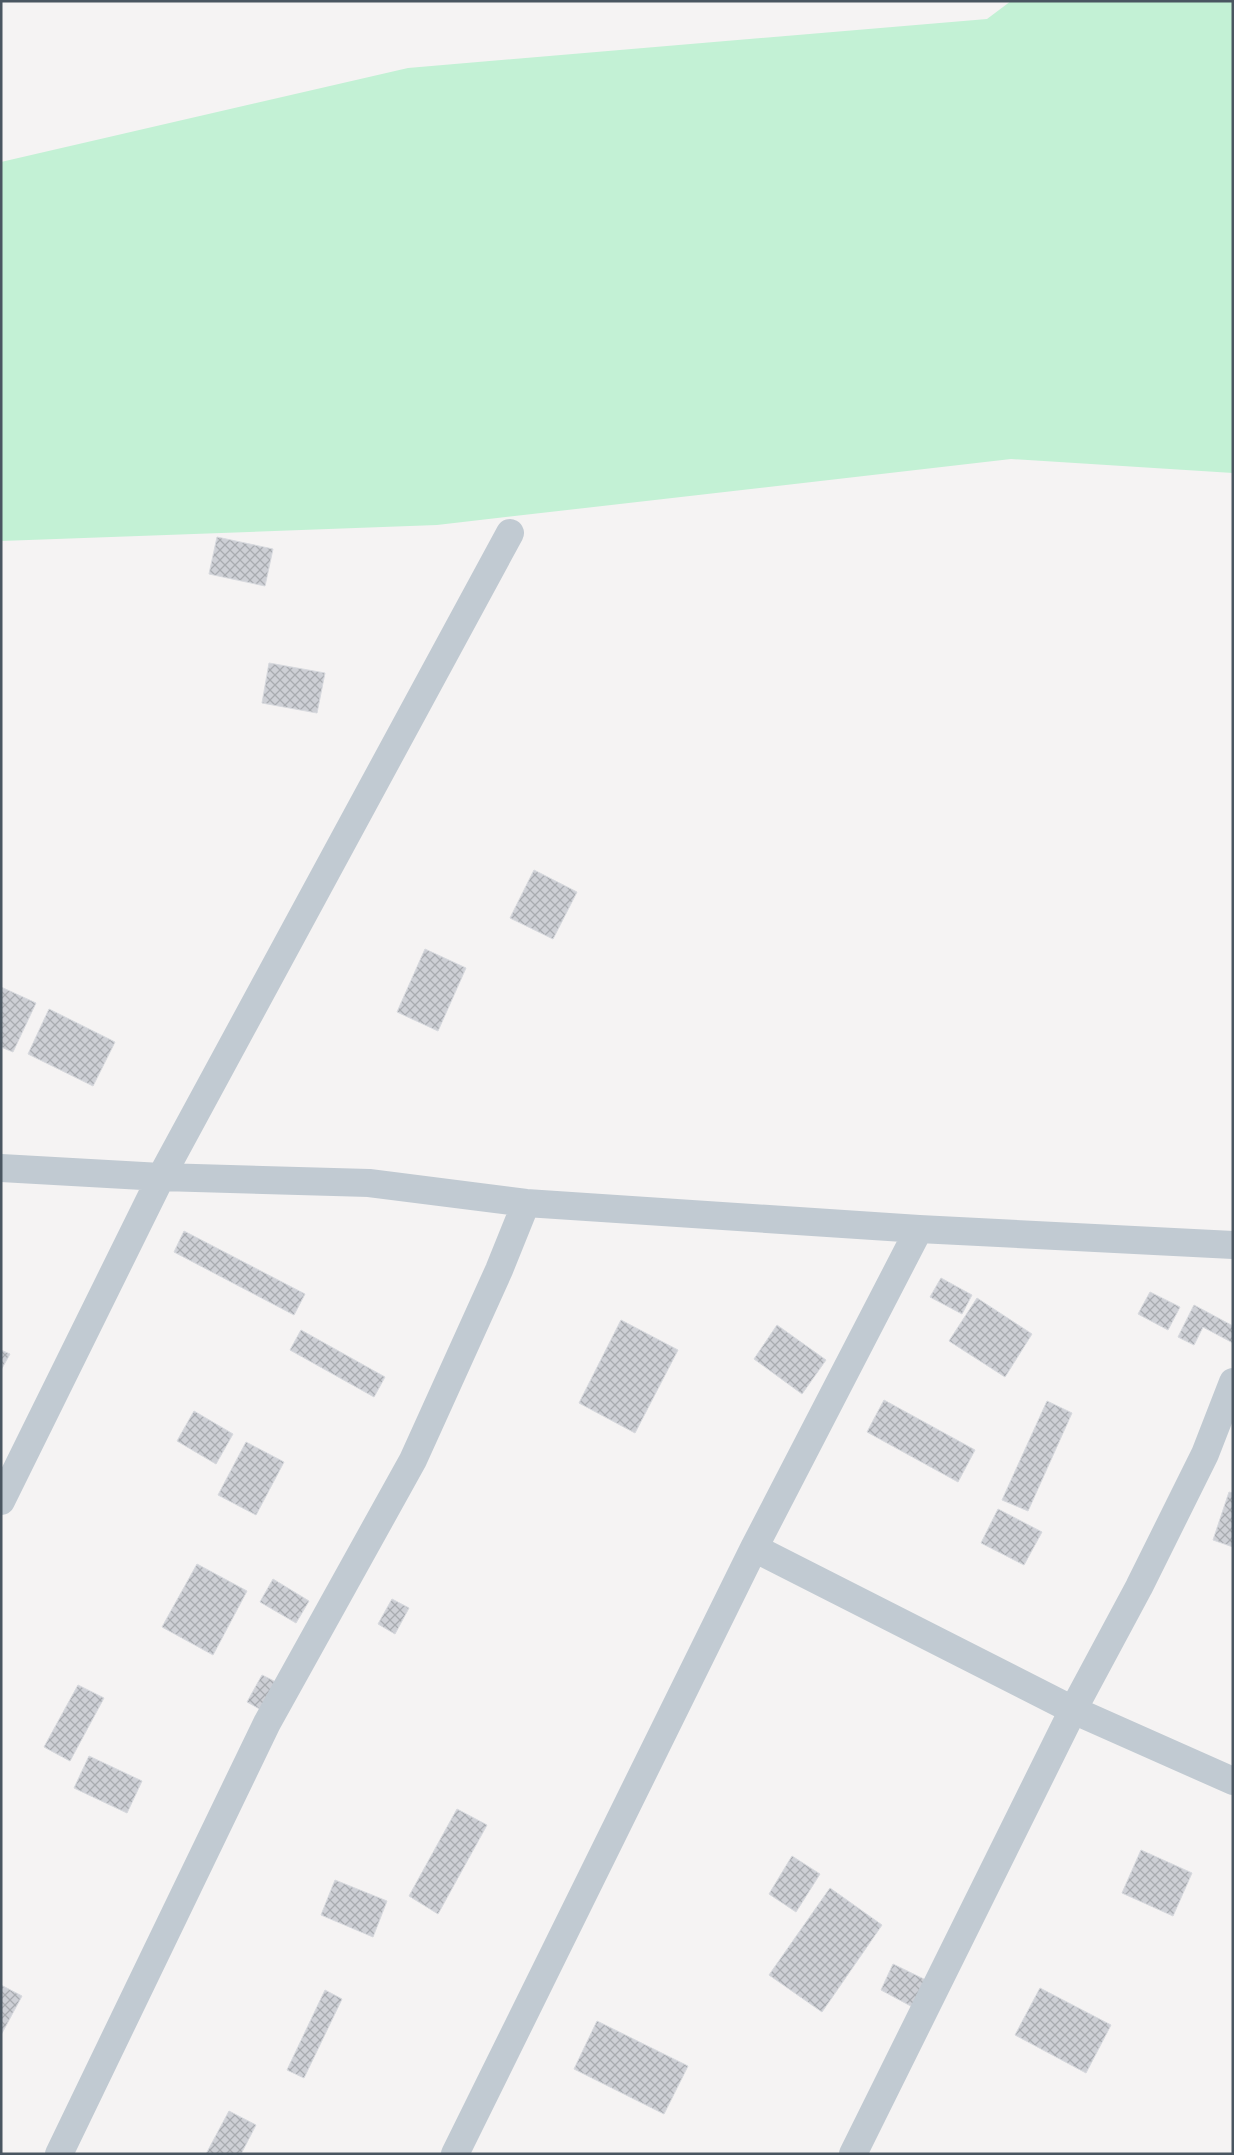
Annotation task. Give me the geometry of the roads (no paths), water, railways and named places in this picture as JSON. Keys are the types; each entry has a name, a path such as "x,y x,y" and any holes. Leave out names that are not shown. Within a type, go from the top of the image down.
{"street":[{"path":"1,1501 161,1177 510,533"},
{"path":"1,1168 161,1177 369,1183 526,1203 919,1229 1233,1245"},
{"path":"59,2154 267,1723 413,1460 499,1270 526,1203"},
{"path":"454,2154 754,1548 919,1229"},
{"path":"853,2154 1073,1710 1139,1588 1205,1454 1233,1382"},
{"path":"754,1548 1073,1710 1233,1781"}]}
